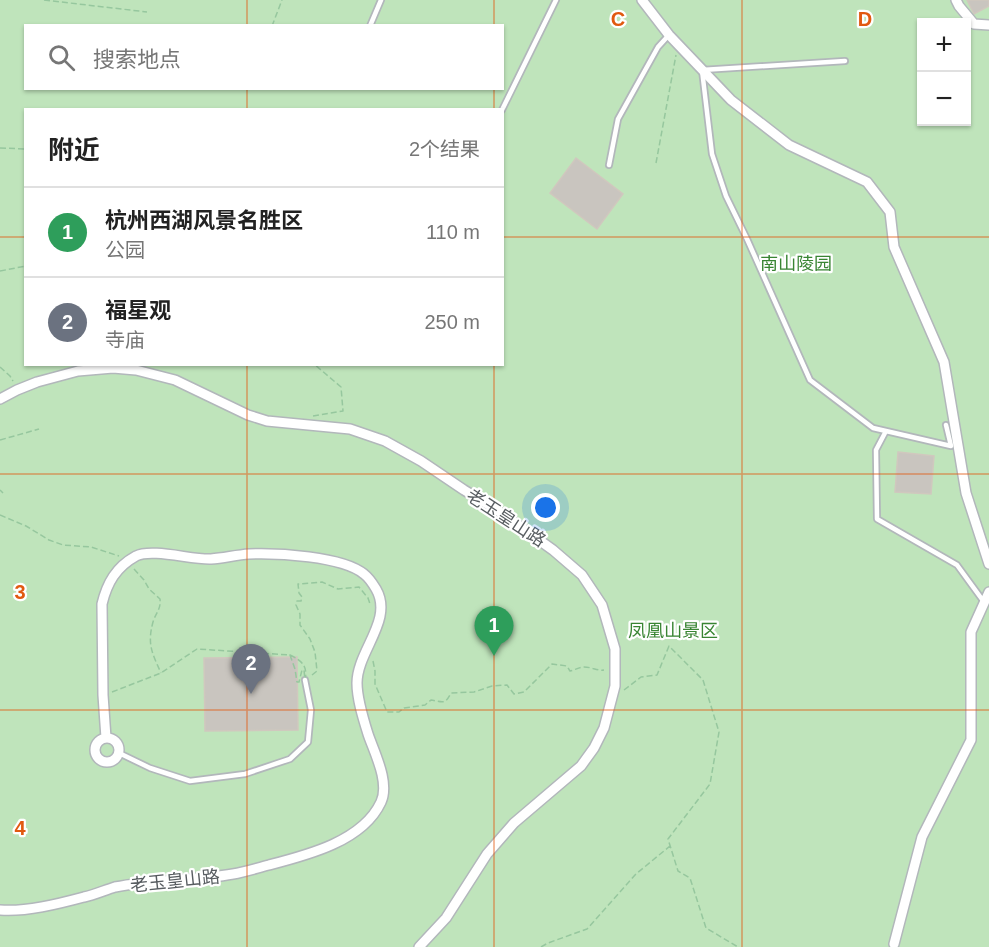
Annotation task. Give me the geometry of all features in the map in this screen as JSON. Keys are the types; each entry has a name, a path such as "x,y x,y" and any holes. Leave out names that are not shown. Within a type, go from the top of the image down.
{"street":[{"path":"642,0 669,35 731,100 789,145 867,182 890,212 894,247 944,362 966,493 989,564"},
{"path":"956,0 974,24 989,25"},
{"name":"老玉皇山路","path":"0,399 38,382 78,371 112,368 136,370 175,380 248,415 267,421 350,429 385,441 421,461 497,510 553,550 587,582 602,605 615,649 615,686 604,728 594,748 581,766 514,823 487,854 446,918 419,947"},
{"name":"老玉皇山路","path":"0,910 16,911 145,882 233,874 308,855 353,833 370,818 382,800 384,783 362,714 357,682 361,663 376,628 382,605 376,589 365,574 327,560 270,554 248,554 210,559 159,553 138,555 112,576 105,590 102,604 106,738"},
{"path":"894,944 922,837 971,740 971,632 989,592"},
{"path":"106,738 116,742 119,753 118,757 107,763 99,760 95,749 99,741 106,738"}],"lane":[{"path":"371,24 381,0"},
{"path":"503,108 555,0"},
{"path":"609,165 618,119 658,47 669,35"},
{"path":"845,61 702,70 712,154 726,196 810,380 873,428 951,446 946,425"},
{"path":"886,431 876,450 878,519 957,565 984,603"},
{"path":"119,753 150,768 190,781 245,774 290,759 308,742 311,710 305,680"}],"path":[{"path":"44,0 147,12"},
{"path":"273,24 282,0"},
{"path":"657,163 678,45"},
{"path":"0,147 24,149"},
{"path":"0,271 24,266"},
{"path":"303,424 309,417 343,411 341,387 316,366"},
{"path":"0,367 15,383 16,390"},
{"path":"0,441 39,429"},
{"path":"0,490 3,493"},
{"path":"0,515 63,545 91,547 123,557 160,599 161,607 153,621 150,648 161,673"},
{"path":"305,680 317,671 315,652 310,639 300,625 300,614 296,605 302,597 298,584 322,582 338,589 359,587 368,598 372,608"},
{"path":"103,695 161,673 197,650 290,655 304,665 305,680"},
{"path":"290,655 297,682 299,682 302,670 304,670 305,680"},
{"path":"541,947 587,929 636,874 670,846"}],"green space":[{"name":"凤凰山景区","path":"0,0 989,0 989,947 0,947"}],"building":[{"path":"967,0 989,0 989,6 974,14"},
{"path":"576,158 623,194 597,229 550,193"},
{"path":"898,452 934,456 931,494 895,492"},
{"path":"297,657 298,730 205,731 204,658"}],"place":[{"name":"杭州西湖风景名胜区","path":"494,656"},
{"name":"福星观","path":"251,694"}],"park label":[{"name":"南山陵园","path":"796,264"}]}
